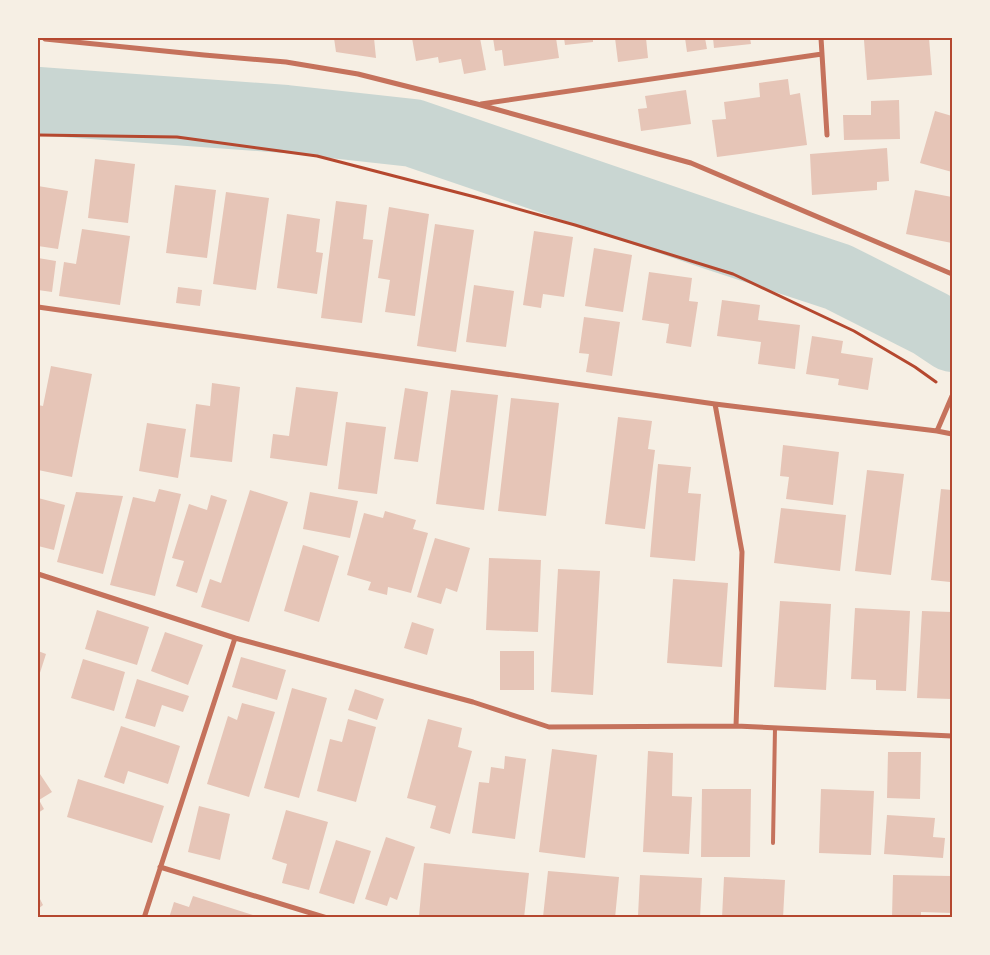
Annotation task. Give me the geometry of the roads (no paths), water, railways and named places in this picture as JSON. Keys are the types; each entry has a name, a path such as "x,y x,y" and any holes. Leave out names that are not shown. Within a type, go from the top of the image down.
{"street":[{"path":"44,38 286,62 358,74 478,104 691,164 952,274"},
{"path":"821,38 827,135"},
{"path":"478,104 822,54"},
{"path":"38,307 715,404 952,434"},
{"path":"937,431 952,396"},
{"path":"715,404 742,552 736,726"},
{"path":"38,574 234,638 473,702 549,726 736,726 952,736"},
{"path":"144,918 234,638"},
{"path":"160,867 327,918"}],"lane":[{"path":"773,843 775,728"}],"waterway":[{"path":"38,101 286,119 413,133 838,277 931,324 952,338"}]}
